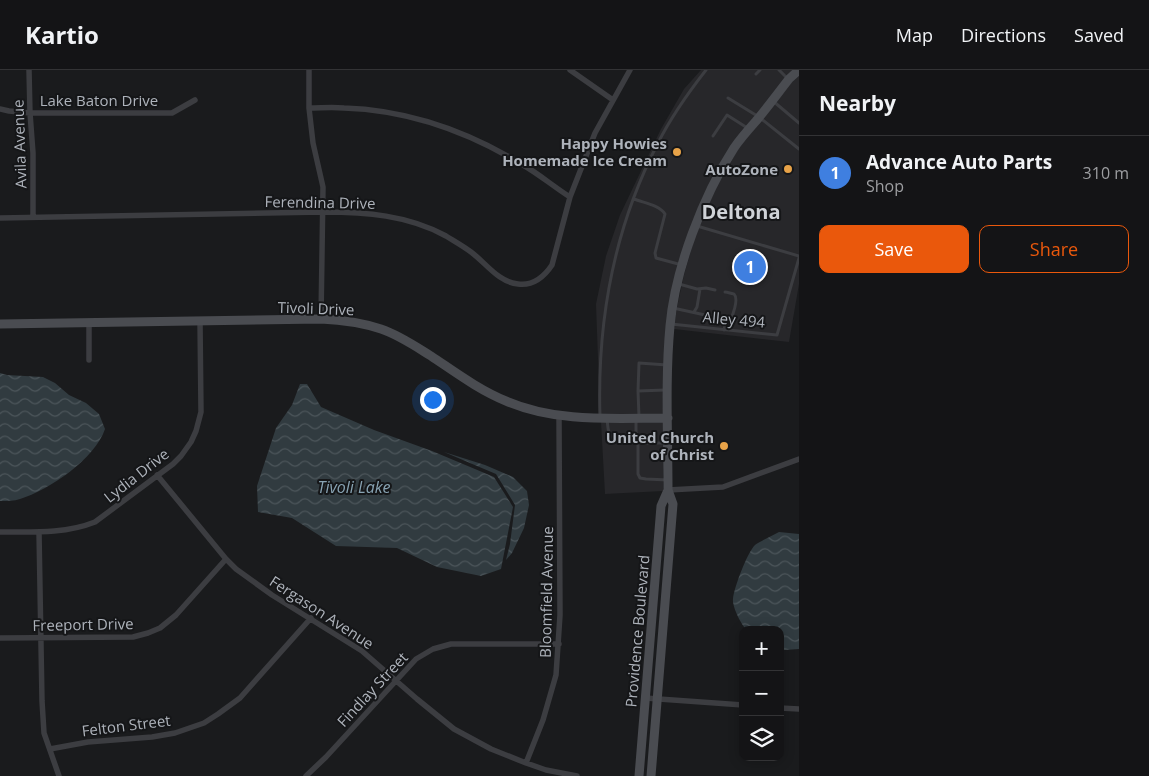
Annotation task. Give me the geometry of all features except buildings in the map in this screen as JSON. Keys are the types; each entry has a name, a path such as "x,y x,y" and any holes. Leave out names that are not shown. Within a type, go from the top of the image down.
{"main road":[{"name":"Providence Boulevard","path":"651,776 673,504 668,485 668,365 670,324 678,283 696,225 712,188 735,147 772,100 799,71"},
{"name":"Tivoli Drive","path":"0,324 321,319 353,321 382,329 410,342 481,389 507,402 535,411 559,416 668,418"},
{"name":"Providence Boulevard","path":"639,776 661,506 668,485"}],"street":[{"name":"Avila Avenue","path":"29,70 33,153 33,217"},
{"path":"309,70 313,143 323,187 321,319"},
{"path":"570,70 613,100"},
{"name":"Ferendina Drive","path":"0,218 356,212 387,216 422,225 445,236 472,253 499,277 508,282 518,284 530,283 547,273 552,265 570,197 595,133 630,70"},
{"name":"Lake Baton Drive","path":"0,109 30,113 172,113 194,100"},
{"path":"310,108 370,110 413,118 447,128 480,141 524,165 570,197"},
{"name":"Lydia Drive","path":"0,532 69,530 95,522 181,456 196,431 201,412 200,321"},
{"path":"89,322 89,360"},
{"name":"Bloomfield Avenue","path":"526,763 543,720 556,675 559,644 559,416"},
{"path":"668,485 723,487 799,459"},
{"name":"Fergason Avenue","path":"157,476 236,569 272,595 362,651 454,729 491,749 526,763 546,770 577,776"},
{"path":"39,532 44,733 59,776"},
{"name":"Freeport Drive","path":"0,638 133,637 148,633 160,628 176,615 226,559"},
{"name":"Felton Street","path":"50,749 88,742 152,737 175,733 204,723 240,698 310,618"},
{"name":"Findlay Street","path":"306,776 326,757 416,659 433,649 451,644 559,644"},
{"path":"645,698 739,704"},
{"path":"784,708 799,709"}],"lane":[{"path":"668,443 645,443 637,440 615,438 612,437 609,431 604,418 600,364 607,295 615,258 645,169 658,142 682,102 706,70"},
{"path":"756,74 760,70"},
{"path":"779,70 789,80"},
{"path":"728,98 759,117 799,149"},
{"path":"772,100 799,123"},
{"path":"713,136 727,115 749,129"},
{"path":"634,200 654,206 665,214 656,248 656,258 682,266"},
{"path":"696,225 799,257"},
{"name":"Alley 494","path":"670,324 777,334 799,257"},
{"path":"678,283 700,289 715,290"},
{"path":"694,312 697,307 700,289"},
{"path":"673,308 731,319 736,300 733,294 725,292"},
{"path":"724,330 726,319"},
{"path":"668,365 639,363 637,440 638,474 640,478 668,485"},
{"path":"638,391 668,390"}],"shaded area":[{"path":"701,70 793,70 732,144 676,272 664,414 600,414 596,304 606,256 620,215 661,129 684,89"},
{"path":"799,76 799,284 789,342 674,329 684,275 694,240 715,190 738,149 791,83"},
{"path":"601,422 664,422 663,491 605,494"}],"water":[{"path":"0,373 43,377 55,383 69,395 86,403 99,414 105,429 92,451 70,472 32,495 10,501 0,501"},
{"name":"Tivoli Lake","path":"300,384 307,384 321,407 494,477 513,507 501,569 481,576 437,567 397,548 336,546 292,518 258,512 257,486 276,428 292,405"},
{"path":"444,452 485,465 513,477 527,491 529,505 524,528 512,553 506,560 515,505 496,474"},
{"path":"779,532 799,534 799,649 784,650 784,626 744,626 735,611 733,599 738,579 752,549 757,543"}],"place":[{"name":"Happy Howies Homemade Ice Cream","path":"677,152"},
{"name":"AutoZone","path":"788,169"},
{"name":"Advance Auto Parts","path":"750,267"},
{"name":"United Church of Christ","path":"724,446"}],"district":[{"name":"Deltona","path":"741,211"}]}
